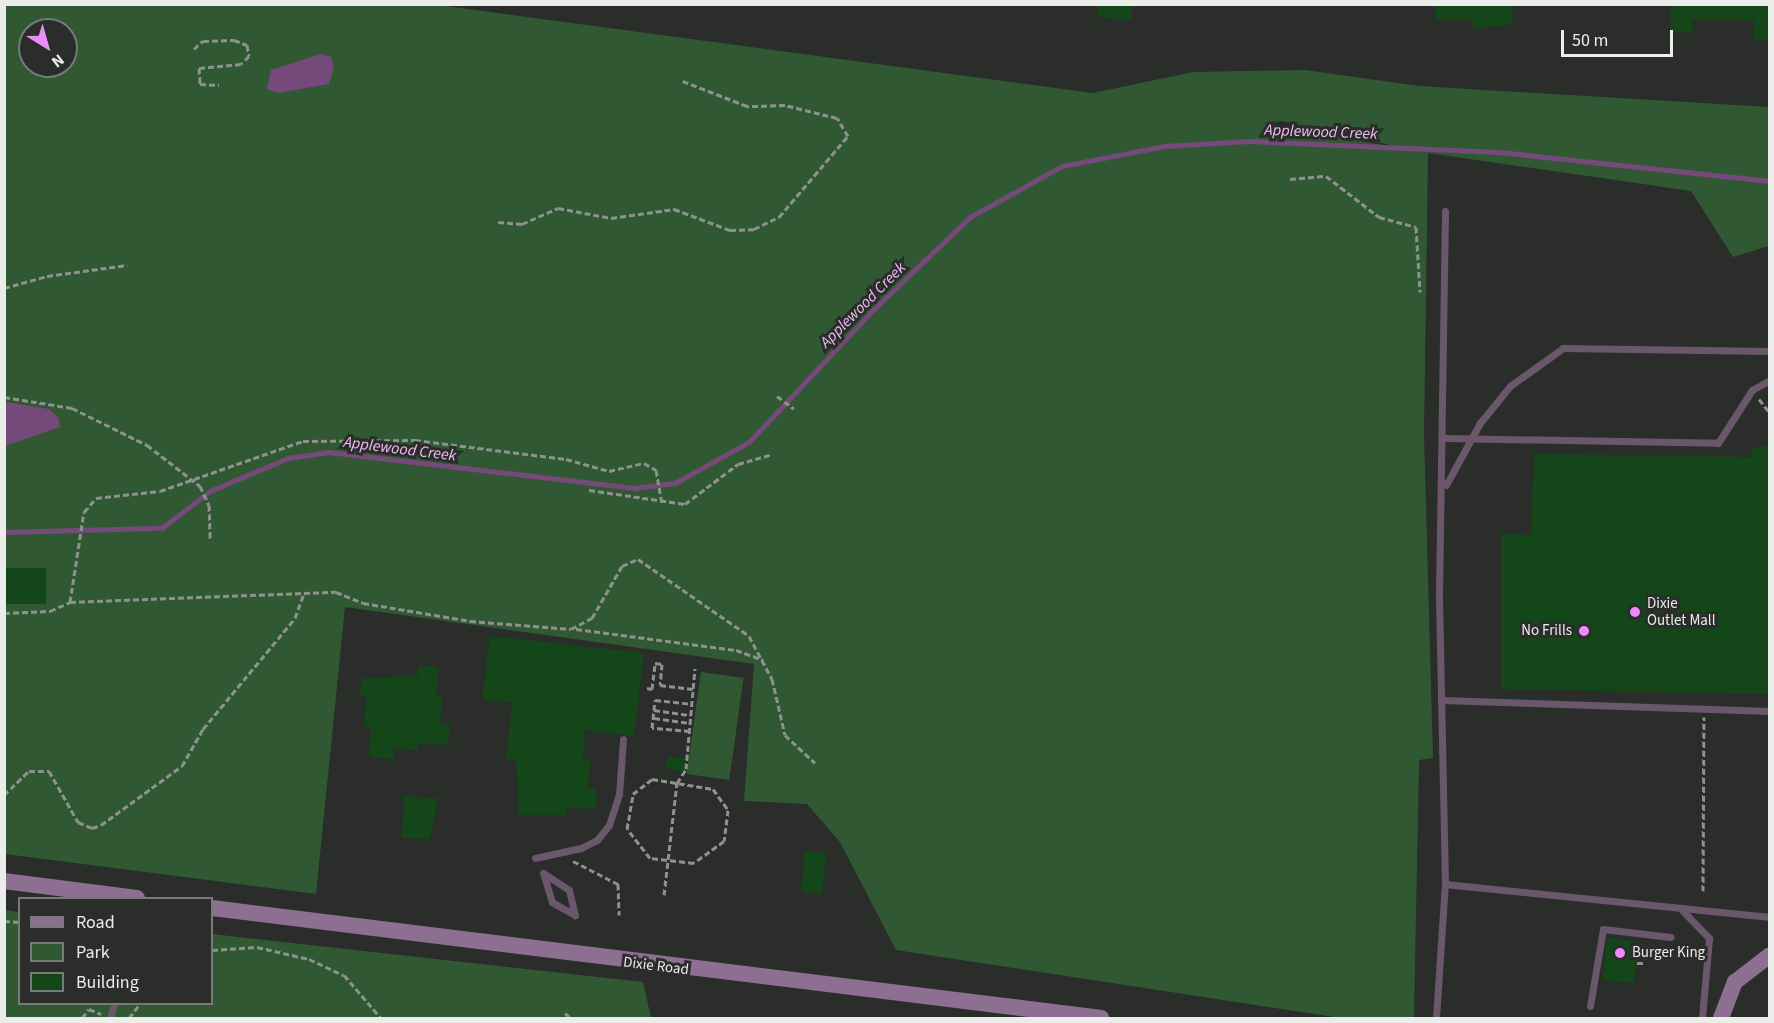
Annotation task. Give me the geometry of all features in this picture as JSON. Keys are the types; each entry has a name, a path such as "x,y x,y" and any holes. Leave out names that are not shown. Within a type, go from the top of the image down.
{"main road":[{"path":"4,881 128,897"},
{"name":"Dixie Road","path":"213,908 1101,1018"},
{"path":"1721,1018 1735,982 1770,955"}],"lane":[{"path":"1436,1018 1444,884 1441,700 1445,489 1444,211"},
{"path":"1445,489 1470,439 1510,386 1563,348 1770,351"},
{"path":"1444,438 1718,443 1752,390 1770,380"},
{"path":"1441,700 1701,705 1770,711"},
{"path":"535,858 597,840 609,825 619,795 623,739"},
{"path":"543,873 569,890 575,915 552,902 543,873"},
{"path":"1444,884 1770,917"},
{"path":"1680,908 1709,938 1702,1018"},
{"path":"1590,1006 1603,929 1671,937"}],"path":[{"path":"194,49 203,41 247,45 249,56 242,64 199,68 200,84 219,85"},
{"path":"498,222 522,224 558,208 611,218 674,209 730,230 754,229 778,217 848,136 837,118 785,105 747,105 680,80"},
{"path":"1290,179 1326,176 1379,217 1416,227 1420,292"},
{"path":"4,288 47,276 127,265"},
{"path":"1752,390 1770,413"},
{"path":"777,396 794,409"},
{"path":"4,397 53,404 101,419 195,480 209,505 210,540"},
{"path":"70,602 84,533 84,512 105,494 160,491 303,441 337,436 449,444 566,459 609,471 644,463 656,470 658,494 662,504"},
{"path":"589,490 662,504 685,504 738,464 772,454"},
{"path":"571,629 592,618 622,566 638,559 749,636 763,660 777,721 815,763"},
{"path":"4,613 50,611 70,602 239,600 336,592 363,603 470,621 571,629 736,650 763,660"},
{"path":"4,795 29,771 43,769 59,780 78,822 92,828 101,825 182,766 203,729 295,618 304,593"},
{"path":"647,688 652,689 655,663 662,664 660,685 693,689"},
{"path":"664,895 677,783 686,769 695,668"},
{"path":"690,731 652,728 655,700 692,704"},
{"path":"1701,705 1703,891"},
{"path":"654,710 691,715"},
{"path":"653,718 690,723"},
{"path":"652,779 712,789 728,810 724,841 693,863 668,860 650,858 627,829 633,794 652,779"},
{"path":"562,851 583,870 618,884 619,915"},
{"path":"213,950 257,946 309,959 344,975 381,1018"},
{"path":"1637,963 1642,963"},
{"path":"565,1013 572,1018"},
{"path":"129,1018 134,1018"}],"green space":[{"path":"5,5 438,5 1093,93 1193,72 1305,70 1419,86 1769,107 1769,246 1733,257 1691,191 1428,153 1424,435 1433,758 1419,760 1414,1018 1341,1018 896,950 840,842 807,804 744,801 754,664 345,607 316,894 5,854","holes":["1282,121 1404,149 1264,123"]},
{"path":"701,672 744,678 729,780 687,774"},
{"path":"5,910 18,912 18,1005 213,1005 213,934 643,982 651,1018 5,1018"}],"shaded area":[{"path":"321,54 331,57 334,67 329,84 278,93 267,89 271,70"},
{"path":"5,402 49,409 59,418 60,427 5,446"}],"building":[{"path":"1098,4 1131,4 1132,21 1098,17"},
{"path":"1436,4 1513,4 1512,24 1473,29 1473,19 1436,19"},
{"path":"1671,4 1770,4 1770,40 1754,40 1754,20 1692,20 1693,32 1671,33"},
{"name":"Dixie Outlet Mall","path":"1770,445 1770,694 1501,689 1501,534 1531,535 1534,454 1752,457 1753,448"},
{"path":"4,568 46,568 46,604 4,604"},
{"path":"490,636 644,653 634,736 585,730 583,759 590,760 588,788 597,789 595,809 566,807 565,815 519,815 516,760 506,759 512,702 482,700"},
{"path":"419,666 439,667 436,696 442,696 440,724 450,725 448,745 418,743 417,750 394,748 393,759 369,757 371,727 364,726 366,695 360,695 361,679 418,675"},
{"path":"668,756 686,759 684,772 666,769"},
{"path":"404,796 438,798 430,839 402,838"},
{"path":"805,851 826,853 822,894 801,892"},
{"name":"Burger King","path":"1607,938 1639,942 1634,984 1602,980"}],"waterway":[{"name":"Applewood Creek","path":"4,532 162,528 210,491 288,458 329,452 635,488 675,483 749,442 872,311 970,217 1062,166 1165,146 1249,141 1499,152 1770,181"}],"place":[{"name":"Dixie Outlet Mall","path":"1635,612"},
{"name":"No Frills","path":"1584,631"},
{"name":"Burger King","path":"1620,953"}]}
